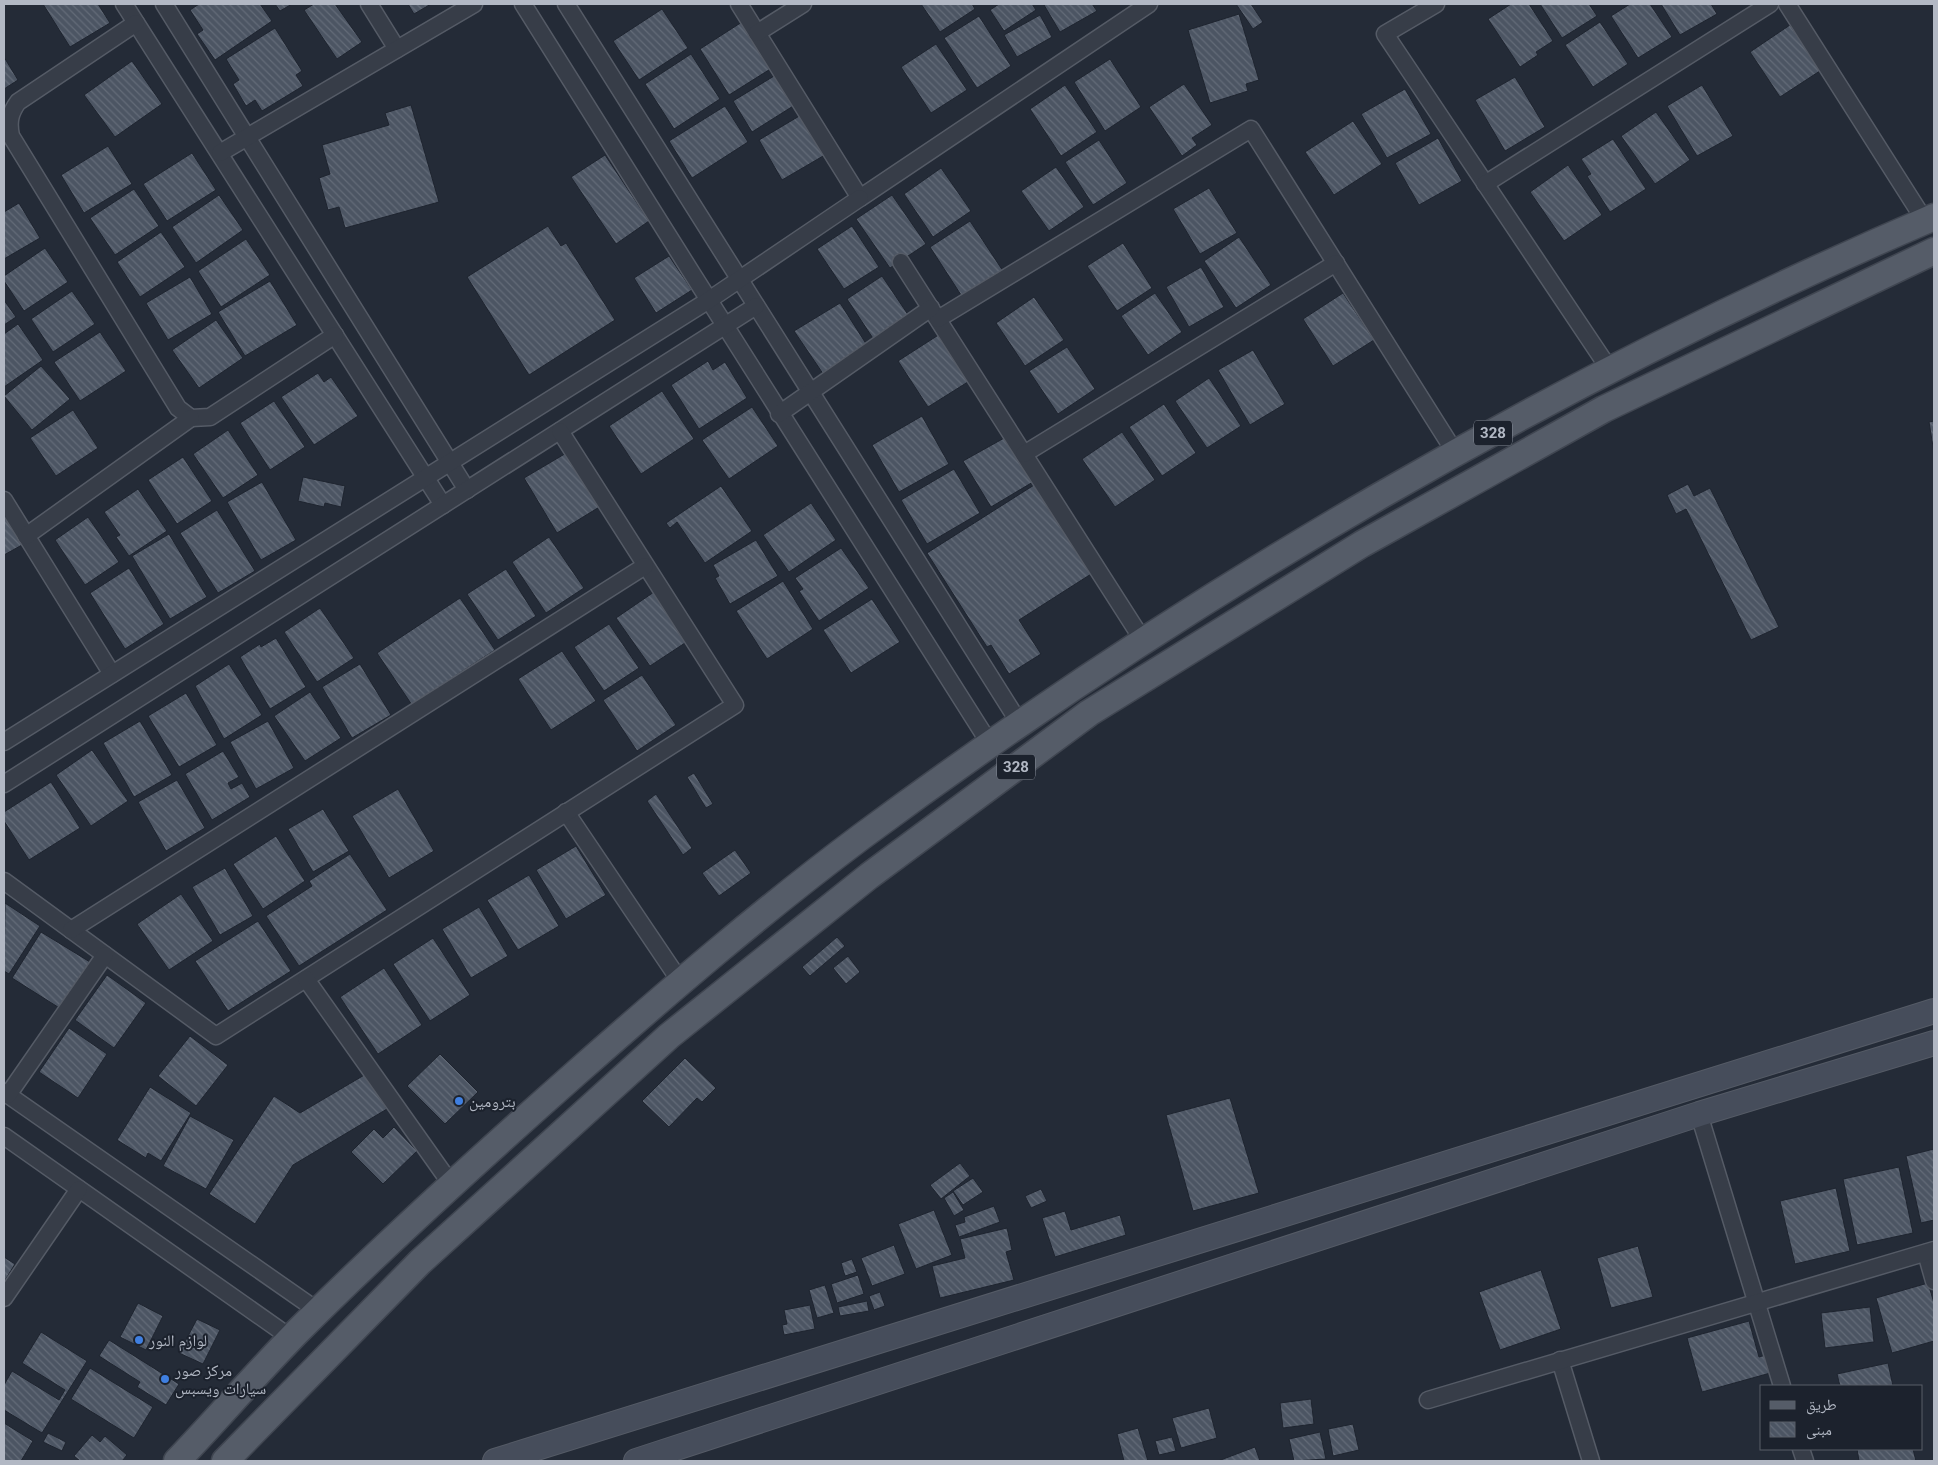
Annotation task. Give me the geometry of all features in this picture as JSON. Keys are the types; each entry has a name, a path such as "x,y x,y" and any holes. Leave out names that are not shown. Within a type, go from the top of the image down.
{"main road":[{"name":"328","path":"1020,724 1285,552 1456,454 1610,370 1793,279 1929,219"},
{"name":"328","path":"225,1461 420,1262 669,1036 869,876 1090,713 1362,544 1604,409 1934,251"},
{"path":"177,1461 291,1338 451,1184 680,981 858,840 1020,724"},
{"path":"495,1461 1934,1011"},
{"path":"636,1461 1699,1114 1934,1043"}],"street":[{"path":"124,4 443,505"},
{"path":"164,4 467,490"},
{"path":"369,4 397,49"},
{"path":"220,153 474,4"},
{"path":"523,4 726,325 779,414 990,744"},
{"path":"566,4 1020,724"},
{"path":"739,4 860,198"},
{"path":"757,32 803,4"},
{"path":"4,742 709,300 1148,4"},
{"path":"1436,4 1385,34 1610,370"},
{"path":"1485,184 1770,4"},
{"path":"1788,4 1929,219"},
{"path":"136,23 18,102 6,125 178,408 191,418"},
{"path":"779,414 810,392 934,314 1251,129 1456,454"},
{"path":"901,262 1144,642"},
{"path":"1024,454 1336,263"},
{"path":"4,784 756,306"},
{"path":"26,536 191,418 210,417 335,335"},
{"path":"4,881 216,1036 735,705 560,431"},
{"path":"4,500 112,674"},
{"path":"71,930 645,566"},
{"path":"566,812 680,981"},
{"path":"105,955 6,1093 318,1311"},
{"path":"306,979 451,1184"},
{"path":"1699,1114 1782,1385"},
{"path":"4,1136 291,1338"},
{"path":"4,1298 79,1189"},
{"path":"1428,1400 1930,1252 1934,1281"},
{"path":"1560,1360 1591,1461"}],"building":[{"path":"43,4 98,4 110,23 70,47"},
{"path":"199,4 260,4 272,21 215,60 197,34 203,30 190,10"},
{"path":"275,4 292,4 280,11"},
{"path":"314,4 335,4 362,42 337,59 304,10"},
{"path":"408,4 431,4 414,14"},
{"path":"921,4 972,4 975,9 940,32"},
{"path":"999,4 1032,4 1036,10 1004,31 990,10"},
{"path":"1092,4 1097,11 1060,32 1044,5"},
{"path":"1236,4 1251,4 1263,22 1253,29"},
{"path":"1511,4 1529,4 1553,41 1536,52 1538,55 1520,67 1488,19"},
{"path":"1540,4 1589,4 1597,16 1562,38"},
{"path":"1630,4 1650,4 1672,37 1638,58 1611,16"},
{"path":"1661,4 1711,4 1717,14 1680,35"},
{"path":"662,9 688,48 639,80 613,41"},
{"path":"1239,14 1259,80 1246,84 1248,91 1210,103 1188,30"},
{"path":"1040,15 1052,37 1017,57 1004,35"},
{"path":"979,16 1011,66 977,88 944,38"},
{"path":"742,22 772,68 729,95 700,49"},
{"path":"1600,22 1628,64 1593,87 1565,45"},
{"path":"1790,25 1812,58 1826,67 1780,97 1750,52"},
{"path":"275,28 302,71 296,75 303,86 262,111 255,100 246,106 233,84 239,80 226,59"},
{"path":"936,44 967,90 931,113 901,67"},
{"path":"691,54 720,99 674,129 645,84"},
{"path":"4,57 18,80 4,89"},
{"path":"1110,59 1141,107 1105,131 1074,82"},
{"path":"132,61 162,104 115,137 84,95"},
{"path":"779,73 798,103 752,132 733,101"},
{"path":"1515,77 1545,127 1505,151 1475,100"},
{"path":"1184,84 1212,125 1192,138 1197,145 1182,156 1149,107"},
{"path":"1065,85 1097,132 1061,156 1030,109"},
{"path":"1702,85 1733,136 1697,156 1667,106"},
{"path":"1405,89 1431,134 1387,158 1361,114"},
{"path":"411,105 439,202 345,228 339,207 328,210 319,178 330,174 322,145 389,125 385,113"},
{"path":"725,106 748,142 692,178 669,141"},
{"path":"806,112 830,152 782,180 759,140"},
{"path":"1656,112 1690,160 1655,184 1621,136"},
{"path":"1353,121 1382,164 1334,195 1305,152"},
{"path":"1438,138 1462,181 1419,205 1395,163"},
{"path":"1613,139 1646,189 1610,212 1587,176 1591,174 1581,159"},
{"path":"1099,140 1127,183 1093,205 1065,162"},
{"path":"108,146 132,184 84,213 61,175"},
{"path":"192,153 216,190 167,221 143,184"},
{"path":"605,155 649,221 616,244 571,177"},
{"path":"1568,165 1602,215 1564,241 1530,192"},
{"path":"1056,167 1084,207 1049,231 1021,191"},
{"path":"941,168 971,211 933,237 904,194"},
{"path":"1209,188 1237,233 1200,254 1173,209"},
{"path":"134,189 159,226 115,255 90,218"},
{"path":"219,195 243,230 196,263 172,227"},
{"path":"892,195 926,244 890,268 856,219"},
{"path":"19,203 40,238 4,259 4,212"},
{"path":"970,221 1003,271 963,298 930,247"},
{"path":"548,226 561,246 566,243 615,320 529,375 467,277"},
{"path":"852,226 879,267 844,289 817,249"},
{"path":"161,232 185,267 140,297 117,262"},
{"path":"1239,237 1271,285 1236,308 1204,261"},
{"path":"246,239 270,275 221,307 198,271"},
{"path":"1123,243 1152,288 1117,311 1087,266"},
{"path":"45,248 68,282 24,311 4,281 4,276"},
{"path":"669,256 692,290 656,313 634,278"},
{"path":"1201,267 1224,307 1189,327 1166,287"},
{"path":"882,276 915,325 880,349 847,299"},
{"path":"190,277 212,314 168,340 146,303"},
{"path":"270,281 297,325 245,356 218,312"},
{"path":"72,291 95,324 53,352 31,319"},
{"path":"1155,293 1182,332 1148,355 1121,316"},
{"path":"1343,293 1374,340 1333,366 1303,319"},
{"path":"1034,297 1064,340 1025,366 996,323"},
{"path":"4,300 16,317 4,325"},
{"path":"840,303 872,353 828,381 794,331"},
{"path":"216,320 243,358 199,388 172,350"},
{"path":"18,324 43,360 4,387 4,334"},
{"path":"100,332 126,371 80,401 54,362"},
{"path":"940,334 971,380 928,407 898,361"},
{"path":"1067,347 1095,389 1058,414 1029,371"},
{"path":"1253,350 1285,404 1250,425 1218,370"},
{"path":"708,361 713,370 725,362 747,398 699,429 671,385"},
{"path":"41,366 70,399 32,430 4,396"},
{"path":"318,373 324,382 331,377 358,416 314,445 281,397"},
{"path":"1209,378 1241,426 1207,448 1175,401"},
{"path":"662,391 694,439 641,474 609,426"},
{"path":"274,401 305,447 270,470 240,423"},
{"path":"1164,404 1196,453 1162,476 1129,427"},
{"path":"752,407 778,446 729,479 702,440"},
{"path":"73,410 98,448 56,476 30,438"},
{"path":"922,416 949,464 899,492 872,445"},
{"path":"1934,421 1934,453 1929,422"},
{"path":"228,430 258,475 223,498 193,454"},
{"path":"1122,432 1155,480 1115,507 1082,459"},
{"path":"1006,437 1033,482 991,507 963,461"},
{"path":"568,452 601,506 557,533 524,478"},
{"path":"183,457 212,501 177,524 148,480"},
{"path":"954,469 980,513 927,544 901,500"},
{"path":"303,477 345,486 341,507 325,503 324,507 298,501"},
{"path":"1042,480 1099,569 1019,620 1041,654 1009,674 991,645 987,647 927,553"},
{"path":"262,482 296,540 261,560 227,502"},
{"path":"1688,484 1694,496 1710,488 1779,627 1751,640 1686,509 1676,514 1667,495"},
{"path":"721,486 752,531 705,563 677,522 670,528 666,523"},
{"path":"138,489 167,531 129,556 116,537 120,535 104,512"},
{"path":"4,503 31,540 4,555"},
{"path":"811,503 836,540 789,572 763,535"},
{"path":"217,510 255,571 218,593 180,533"},
{"path":"88,517 119,562 85,585 55,540"},
{"path":"169,534 207,597 170,619 132,556"},
{"path":"549,537 584,588 546,613 512,562"},
{"path":"756,540 778,576 730,604 715,578 719,576 713,565"},
{"path":"841,548 869,588 819,621 799,591 803,589 795,578"},
{"path":"129,568 164,624 125,649 90,593"},
{"path":"506,569 536,616 498,640 467,594"},
{"path":"783,581 813,629 767,659 736,611"},
{"path":"654,592 688,641 650,666 616,618"},
{"path":"460,598 495,650 455,676 457,679 414,708 377,653"},
{"path":"872,599 900,642 851,673 823,630"},
{"path":"320,608 354,658 317,682 284,632"},
{"path":"609,624 639,668 604,691 574,647"},
{"path":"276,638 306,687 270,709 240,657 260,644 261,647"},
{"path":"562,651 596,701 551,730 518,679"},
{"path":"229,664 262,715 224,739 195,686"},
{"path":"360,664 391,715 352,738 322,687"},
{"path":"642,675 676,725 637,751 603,700"},
{"path":"310,692 341,738 305,761 274,716"},
{"path":"186,693 217,745 179,767 148,716"},
{"path":"140,721 172,775 134,797 103,743"},
{"path":"268,721 294,768 256,789 230,742"},
{"path":"92,750 128,801 91,826 56,775"},
{"path":"223,751 239,777 228,783 231,789 242,783 250,797 212,820 185,774"},
{"path":"694,773 713,804 706,808 687,777"},
{"path":"177,780 205,828 166,851 138,802"},
{"path":"51,782 80,828 29,860 4,821 4,812"},
{"path":"398,789 434,851 389,878 352,816"},
{"path":"656,794 692,848 683,855 647,801"},
{"path":"323,809 349,851 313,872 288,829"},
{"path":"276,836 305,881 263,909 233,864"},
{"path":"576,846 606,895 566,919 536,870"},
{"path":"735,850 751,873 719,896 702,873"},
{"path":"350,854 387,910 299,966 266,916 312,886 309,881"},
{"path":"225,868 253,916 220,935 192,887"},
{"path":"529,875 559,926 518,950 487,900"},
{"path":"181,894 213,941 169,970 137,924"},
{"path":"5,903 40,926 9,974 4,971"},
{"path":"479,907 508,956 471,978 442,929"},
{"path":"258,921 291,971 228,1011 195,961"},
{"path":"41,932 90,962 61,1009 12,978"},
{"path":"837,937 845,946 810,976 802,967"},
{"path":"433,938 470,995 430,1021 393,964"},
{"path":"848,956 860,972 846,984 833,968"},
{"path":"384,968 422,1025 378,1054 340,997"},
{"path":"107,975 146,1003 114,1048 75,1020"},
{"path":"69,1028 107,1054 78,1098 39,1072"},
{"path":"190,1036 228,1065 196,1106 158,1076"},
{"path":"440,1054 478,1092 445,1124 407,1086"},
{"path":"685,1058 716,1088 702,1102 697,1098 669,1127 642,1101"},
{"path":"366,1074 387,1109 293,1165 255,1224 209,1194 274,1096 300,1113"},
{"path":"150,1087 191,1113 161,1161 148,1153 146,1158 117,1140"},
{"path":"1230,1098 1259,1193 1193,1211 1166,1115"},
{"path":"190,1116 234,1140 206,1189 163,1166"},
{"path":"394,1127 417,1151 383,1184 351,1152 374,1129 383,1138"},
{"path":"1934,1149 1934,1220 1921,1223 1906,1156"},
{"path":"960,1163 970,1176 941,1199 930,1185"},
{"path":"1899,1167 1913,1233 1857,1245 1843,1179"},
{"path":"973,1178 983,1192 963,1205 953,1191"},
{"path":"1836,1188 1850,1251 1795,1264 1780,1201"},
{"path":"1041,1189 1047,1201 1031,1208 1025,1196"},
{"path":"953,1192 964,1210 954,1216 944,1198"},
{"path":"994,1206 1000,1222 959,1237 955,1225 965,1222 964,1217"},
{"path":"934,1210 952,1255 916,1269 898,1224"},
{"path":"1065,1211 1071,1230 1120,1215 1126,1235 1055,1257 1042,1218"},
{"path":"1007,1228 1012,1250 1006,1252 1014,1280 940,1298 932,1266 965,1258 960,1239"},
{"path":"894,1245 905,1274 872,1286 861,1258"},
{"path":"1638,1246 1653,1297 1611,1308 1597,1258"},
{"path":"4,1257 15,1264 4,1282"},
{"path":"852,1259 857,1272 845,1276 841,1263"},
{"path":"1541,1270 1561,1329 1500,1350 1479,1292"},
{"path":"858,1275 864,1294 837,1303 831,1284"},
{"path":"1928,1283 1934,1303 1934,1341 1892,1353 1876,1298"},
{"path":"825,1285 834,1313 817,1318 809,1290"},
{"path":"880,1292 885,1306 874,1310 869,1296"},
{"path":"867,1301 869,1311 840,1316 838,1307"},
{"path":"138,1303 163,1316 146,1350 120,1337"},
{"path":"810,1305 815,1329 784,1335 782,1325 787,1324 784,1310"},
{"path":"1870,1307 1874,1342 1825,1348 1821,1313"},
{"path":"197,1319 220,1330 203,1364 179,1353"},
{"path":"1749,1321 1759,1357 1769,1354 1774,1372 1702,1392 1687,1338"},
{"path":"41,1332 87,1361 42,1433 4,1410 4,1385 12,1371 59,1400 65,1390 22,1363"},
{"path":"109,1340 179,1384 166,1405 137,1387 140,1382 99,1356"},
{"path":"1888,1363 1893,1385 1840,1385 1837,1374"},
{"path":"90,1368 153,1407 134,1438 71,1399"},
{"path":"1311,1399 1314,1424 1283,1428 1280,1403"},
{"path":"1209,1408 1217,1438 1181,1448 1172,1418"},
{"path":"4,1423 33,1441 21,1461 4,1461"},
{"path":"1353,1424 1359,1450 1333,1456 1328,1429"},
{"path":"1138,1428 1148,1461 1124,1461 1117,1434"},
{"path":"1320,1432 1326,1459 1294,1461 1289,1439"},
{"path":"48,1433 66,1442 62,1451 43,1442"},
{"path":"92,1435 100,1442 105,1436 127,1455 122,1461 80,1461 74,1456"},
{"path":"1172,1437 1176,1451 1159,1455 1155,1441"},
{"path":"1255,1447 1260,1461 1218,1461"},
{"path":"1857,1450 1913,1450 1916,1461 1859,1461"}],"place":[{"name":"بترومين","path":"459,1101"},
{"name":"لوازم النور","path":"139,1340"},
{"name":"مركز صور سيارات ويسبس","path":"165,1379"}]}
